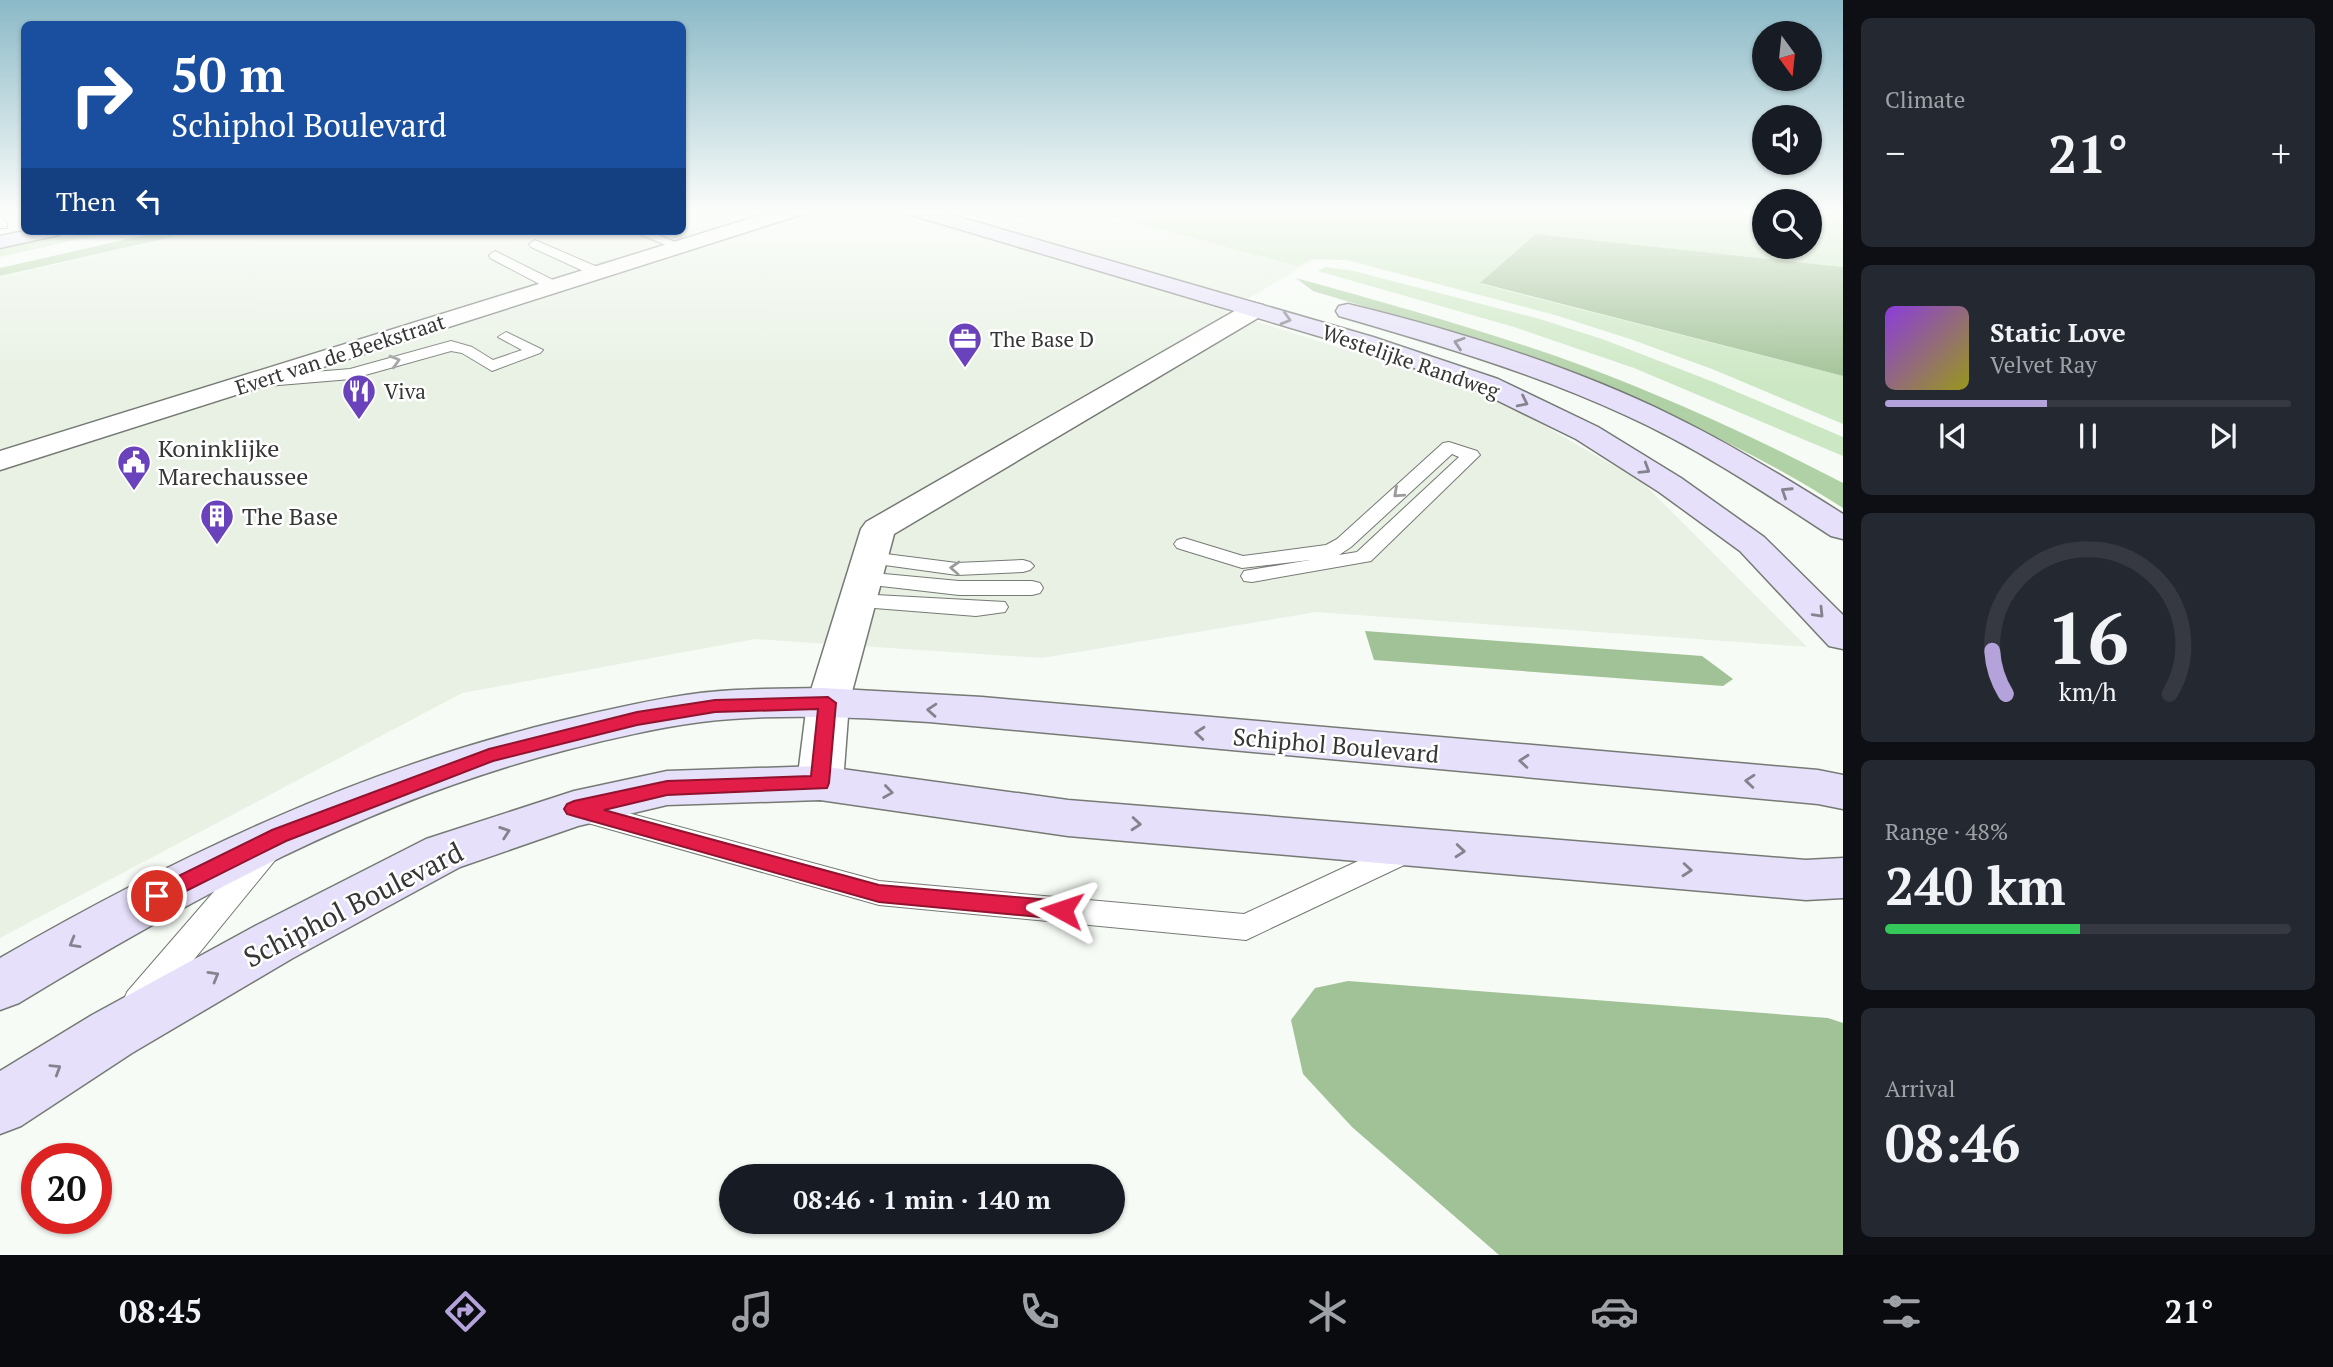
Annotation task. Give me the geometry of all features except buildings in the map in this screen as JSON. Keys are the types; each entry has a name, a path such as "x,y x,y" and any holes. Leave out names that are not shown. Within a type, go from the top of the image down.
{"street":[{"name":"Evert van de Beekstraat","path":"0,461 608,269"},
{"name":"Westelijke Randweg","path":"1114,269 1364,342 1488,385 1587,433 1670,485 1752,544 1843,637"},
{"name":"Westelijke Randweg","path":"1324,304 1524,364 1637,410 1757,473 1843,529"},
{"path":"820,783 828,703 878,529 1254,310"},
{"name":"Schiphol Boulevard","path":"0,986 132,908 279,835 451,769 562,735 715,706 828,703 1000,715 1835,785"},
{"name":"Schiphol Boulevard","path":"0,1105 112,1034 274,942 443,853 574,809 667,788 820,783 1068,818 1830,885"}],"lane":[{"path":"521,269 554,286"},
{"path":"589,269 597,272"},
{"path":"255,382 351,374 451,346 467,350 492,366 535,350 506,337"},
{"path":"1184,544 1242,562 1331,551 1344,543 1449,447 1471,456 1364,556 1252,576"},
{"path":"863,579 957,569 1023,566"},
{"path":"863,579 959,588 1032,588"},
{"path":"863,579 976,609 997,607"},
{"path":"574,809 879,893 1246,926 1416,847"},
{"path":"112,1034 279,835"}],"shaded area":[{"path":"0,269 33,269 0,276"},
{"path":"36,269 1300,269 1225,312 1487,393 1642,482 1807,647 1316,612 1042,658 755,639 462,693 0,938 0,277"},
{"path":"1337,269 1354,271 1540,319 1605,340 1843,437 1843,456 1634,368 1514,327 1318,271"},
{"path":"1379,269 1498,269 1481,284 1843,376 1843,424 1712,369 1555,315"},
{"path":"1496,269 1843,269 1843,376 1480,283"},
{"path":"1296,278 1514,342 1652,393 1843,483 1843,508 1718,438 1652,408 1518,356 1313,291"},
{"path":"1365,631 1702,656 1733,679 1723,686 1374,660"},
{"path":"1348,981 1828,1018 1843,1023 1843,1255 1499,1255 1352,1127 1303,1074 1291,1020 1315,988"}],"place":[{"name":"The Base D","path":"965,369"},
{"name":"Viva","path":"359,421"},
{"name":"Koninklijke Marechaussee","path":"134,492"},
{"name":"The Base","path":"217,546"}],"route":[{"path":"157,896 279,835 489,755 562,735 715,706 828,703 820,783 667,788 574,809 879,893 1062,910"}]}
